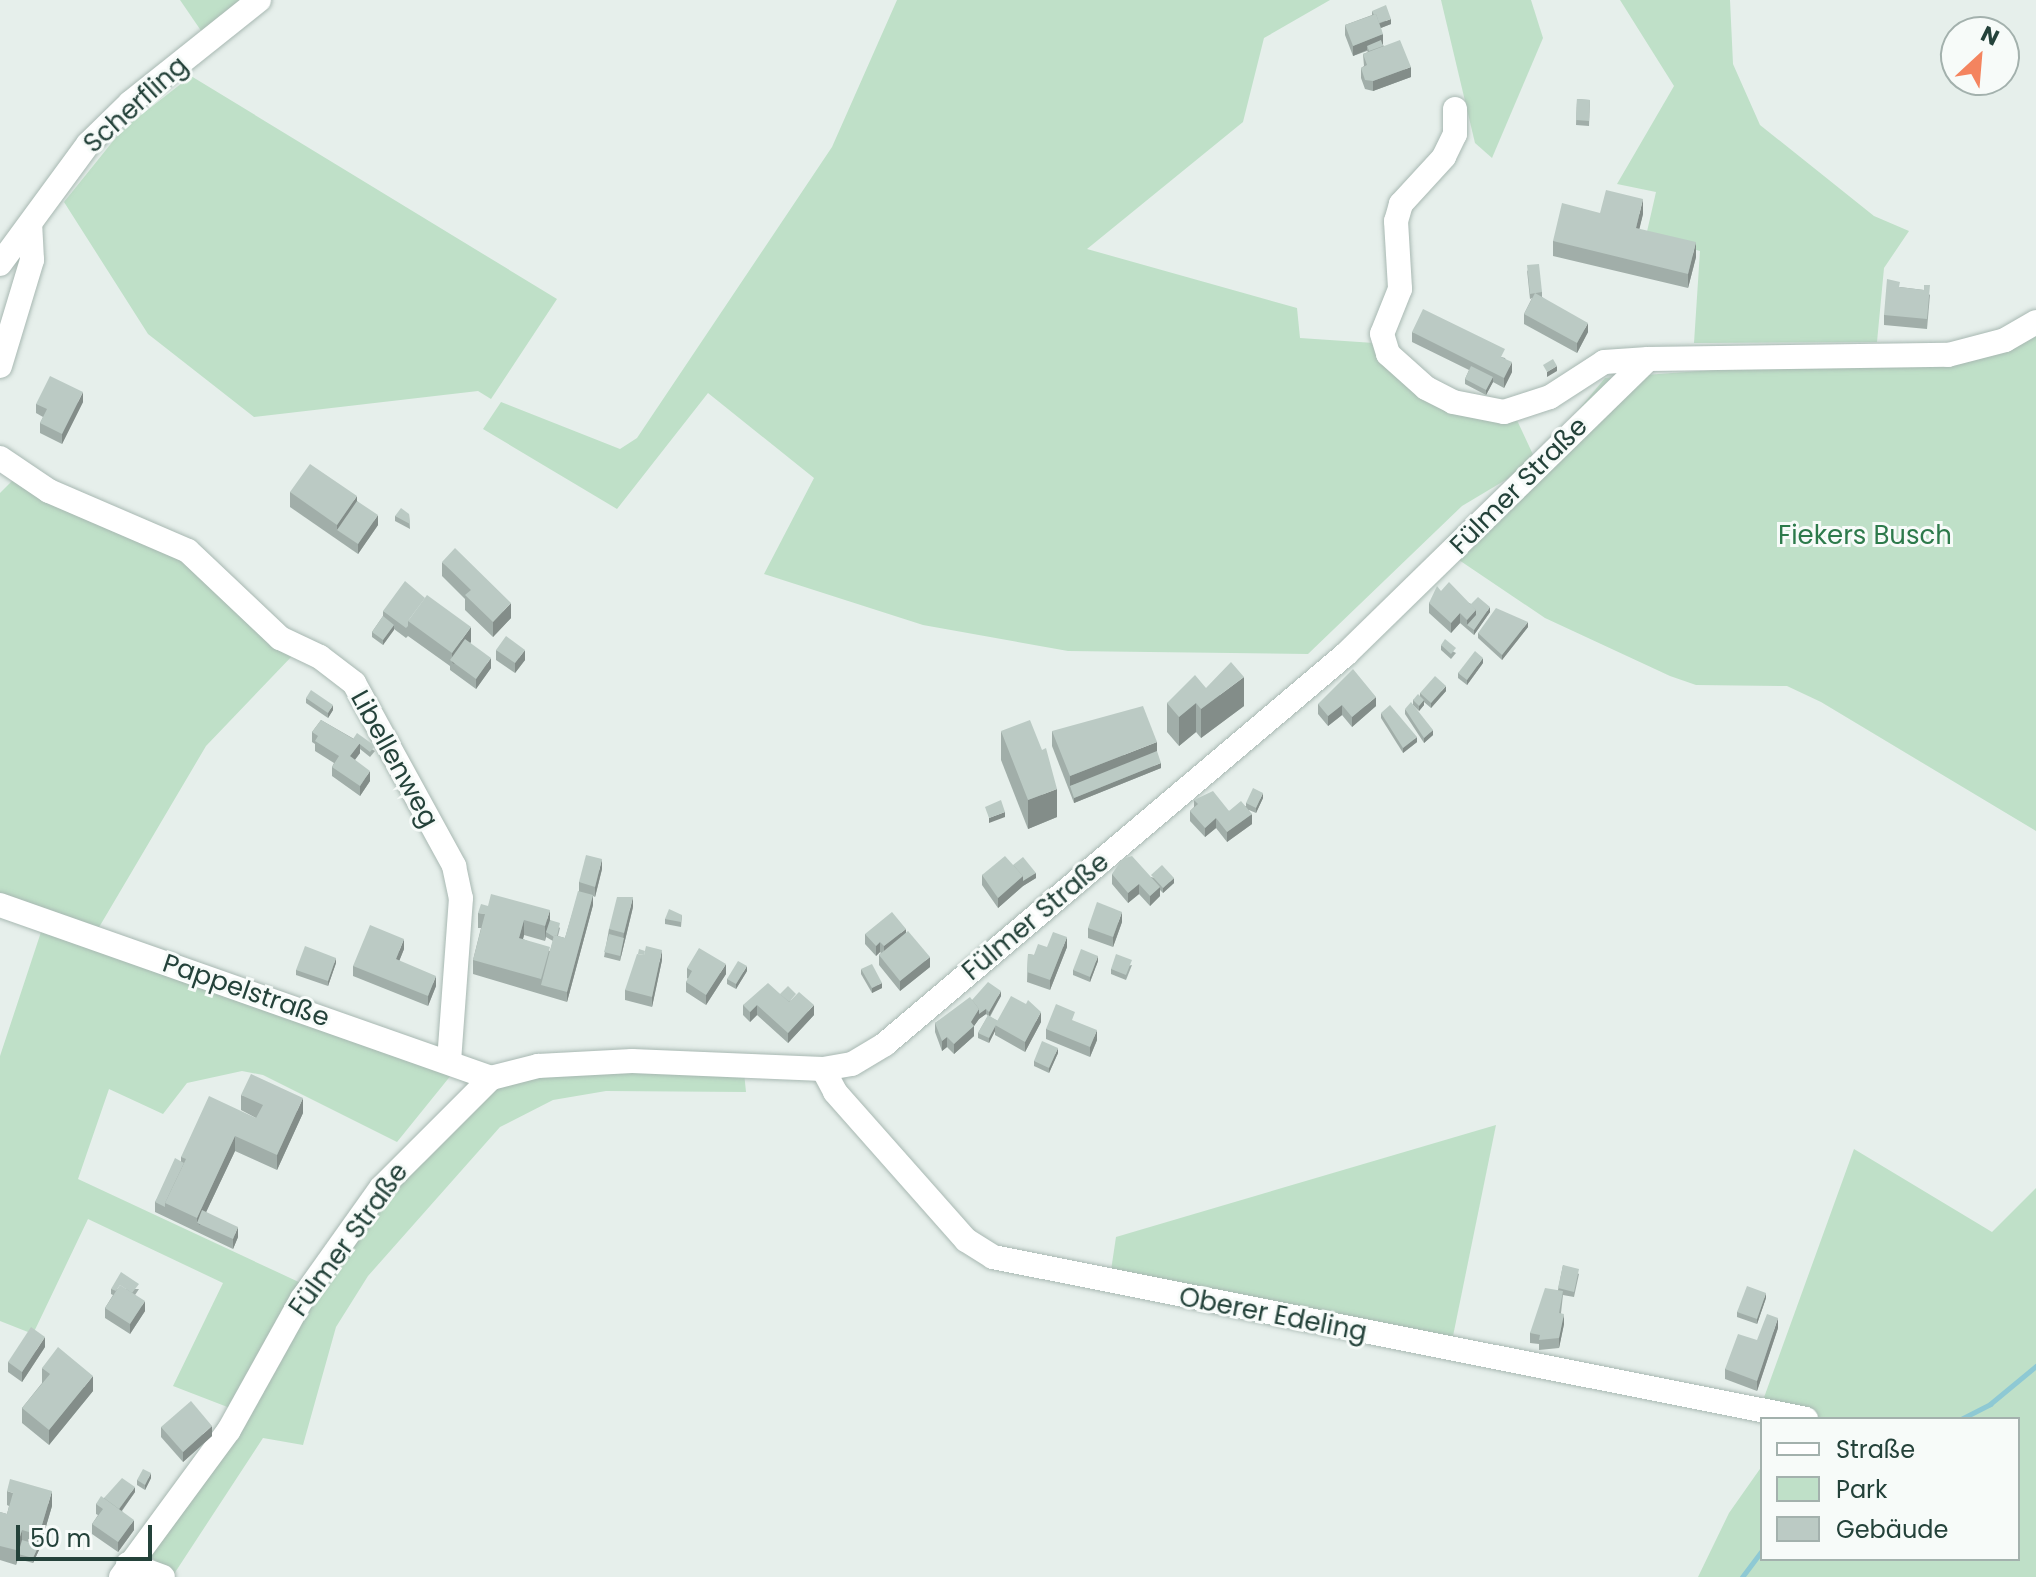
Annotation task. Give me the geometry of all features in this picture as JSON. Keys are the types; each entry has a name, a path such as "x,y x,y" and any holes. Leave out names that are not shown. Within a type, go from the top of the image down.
{"street":[{"name":"Scherfling","path":"0,264 88,144 130,103 259,0"},
{"path":"1455,109 1455,134 1444,157 1401,204 1396,221 1400,289 1382,334 1388,354 1402,370 1453,402 1504,412 1550,397 1604,362 1948,355 2005,340 2036,322"},
{"path":"0,366 32,260 30,225"},
{"name":"Fülmer Straße","path":"124,1570 229,1430 302,1299 381,1188 491,1078 538,1066 632,1061 823,1069 852,1064 885,1044 1346,654 1648,359"},
{"name":"Libellenweg","path":"0,458 49,491 188,551 280,638 320,657 354,683 454,866 461,898 449,1060"},
{"name":"Pappelstraße","path":"0,905 449,1060 491,1078"},
{"name":"Oberer Edeling","path":"823,1069 835,1092 966,1240 993,1257 1796,1417"},
{"path":"124,1570 163,1577"}],"green space":[{"path":"180,0 245,0 204,35"},
{"name":"Fiekers Busch","path":"897,0 1330,0 1264,38 1243,122 1087,249 1297,308 1300,338 1374,343 1386,365 1515,416 1536,461 1605,378 1781,365 2036,333 2036,831 1821,702 1787,686 1696,685 1670,676 1545,618 1456,558 1534,463 1462,506 1308,654 1068,651 923,625 764,574 814,478 708,393 617,509 483,429 501,402 620,449 637,438 832,147"},
{"path":"1441,0 1531,0 1543,38 1492,158 1475,143"},
{"path":"1620,0 1730,0 1733,64 1760,125 1874,216 1909,231 1884,268 1877,342 1694,343 1700,251 1646,236 1656,192 1617,184 1674,86"},
{"path":"191,76 557,299 491,399 478,391 254,417 148,334 64,202 122,130"},
{"path":"18,475 163,546 294,654 206,746 98,929 0,896 0,493"},
{"path":"42,929 452,1074 397,1142 263,1075 242,1071 187,1083 163,1114 109,1089 78,1179 303,1284 230,1408 173,1386 223,1283 88,1219 33,1334 0,1321 0,1056"},
{"path":"744,1072 746,1092 606,1091 553,1100 500,1127 368,1276 336,1327 303,1445 263,1438 174,1574 143,1552 387,1195 498,1085 542,1073"},
{"path":"1496,1125 1452,1341 1110,1277 1116,1237"},
{"path":"1854,1149 1992,1232 2036,1188 2036,1577 1698,1577 1729,1513 1760,1469 1760,1561 2020,1561 2020,1417 1809,1417 1815,1410 1762,1403"}],"building":[{"path":"1386,5 1391,19 1379,23 1372,11"},
{"path":"1376,14 1383,34 1353,46 1345,25"},
{"path":"1381,40 1383,46 1369,51 1367,46"},
{"path":"1400,40 1411,67 1373,81 1365,80 1361,68 1367,65 1363,54"},
{"path":"1577,99 1590,100 1589,121 1576,120"},
{"path":"1606,190 1643,199 1636,228 1696,242 1688,274 1553,241 1562,203 1600,213"},
{"path":"1539,264 1542,292 1530,294 1527,265"},
{"path":"1887,279 1900,282 1899,287 1924,290 1924,285 1930,285 1927,319 1884,315"},
{"path":"1535,293 1588,323 1577,343 1524,314"},
{"path":"1423,309 1505,349 1501,357 1512,362 1504,378 1412,332"},
{"path":"1553,359 1557,366 1547,372 1543,365"},
{"path":"1471,366 1493,377 1486,390 1465,379"},
{"path":"50,376 83,392 62,434 40,423 47,409 36,404"},
{"path":"310,464 357,496 337,525 290,492"},
{"path":"357,501 378,515 358,544 337,530"},
{"path":"401,508 409,514 410,524 395,516"},
{"path":"455,548 511,603 493,622 465,595 471,590 442,562"},
{"path":"405,581 425,598 406,628 383,611"},
{"path":"1449,582 1476,610 1467,620 1460,613 1451,623 1429,603 1437,586 1441,591"},
{"path":"427,595 471,627 452,653 408,621"},
{"path":"1478,597 1490,607 1474,630 1467,625 1476,615 1476,610 1470,605"},
{"path":"1496,608 1528,622 1502,655 1478,633"},
{"path":"383,616 394,625 383,640 372,632"},
{"path":"506,636 525,650 515,663 496,650"},
{"path":"465,639 491,658 476,679 450,660"},
{"path":"1445,639 1456,648 1451,654 1441,645"},
{"path":"1475,651 1483,658 1467,680 1458,673"},
{"path":"1231,662 1244,677 1201,709 1196,703 1179,717 1167,703 1195,675 1206,688"},
{"path":"1353,669 1376,697 1352,717 1342,705 1328,716 1318,704"},
{"path":"1435,676 1446,686 1431,703 1420,693"},
{"path":"311,690 333,705 328,713 306,698"},
{"path":"1418,694 1424,700 1419,706 1413,700"},
{"path":"1411,702 1433,730 1424,738 1405,709"},
{"path":"1390,705 1417,737 1403,748 1381,713"},
{"path":"1143,706 1157,742 1070,776 1052,731"},
{"path":"321,720 360,743 350,756 370,771 360,786 332,767 339,756 315,741 318,736 312,732"},
{"path":"1030,720 1042,750 1046,748 1057,789 1028,800 1001,731"},
{"path":"357,733 375,746 370,752 353,739"},
{"path":"1157,751 1161,763 1074,798 1070,786"},
{"path":"1253,788 1263,793 1256,808 1246,803"},
{"path":"1213,791 1229,811 1241,801 1252,814 1227,832 1216,818 1205,828 1190,811 1198,804 1194,800"},
{"path":"1001,800 1005,812 989,818 985,807"},
{"path":"586,855 602,859 595,887 579,882"},
{"path":"1005,856 1023,876 998,898 982,875"},
{"path":"1132,856 1160,887 1150,896 1139,884 1128,893 1112,874 1122,859"},
{"path":"1023,857 1036,873 1023,881 1023,876 1013,865"},
{"path":"1162,865 1174,878 1163,888 1151,875"},
{"path":"578,891 593,895 567,992 541,985 554,935 565,938"},
{"path":"491,894 550,910 545,926 524,920 519,938 550,947 541,979 473,960 485,914 478,913 481,904 488,906"},
{"path":"617,897 633,897 624,933 609,929"},
{"path":"1097,902 1122,912 1113,937 1088,928"},
{"path":"669,909 682,915 681,922 665,919"},
{"path":"892,912 906,929 884,946 880,942 876,946 865,934"},
{"path":"550,920 560,923 554,937 546,932"},
{"path":"370,925 404,939 396,959 436,976 428,996 353,966"},
{"path":"908,931 930,957 900,981 879,955"},
{"path":"1053,932 1067,937 1050,980 1027,972 1028,954 1034,955 1038,944 1047,947"},
{"path":"609,934 624,938 620,956 604,952"},
{"path":"305,946 336,958 328,981 296,970"},
{"path":"646,946 662,950 652,997 625,990 637,954 644,955"},
{"path":"699,948 726,964 706,995 686,982 692,971 687,968"},
{"path":"1081,949 1098,956 1090,977 1073,970"},
{"path":"1116,954 1132,960 1126,975 1111,969"},
{"path":"738,961 747,966 736,984 727,979"},
{"path":"872,964 882,983 872,988 861,969"},
{"path":"988,982 1001,991 989,1012 986,1009 979,1014 972,1000"},
{"path":"768,983 789,1002 799,992 814,1005 788,1033 757,1005 750,1012 743,1005"},
{"path":"788,986 796,994 789,1002 780,994"},
{"path":"1011,996 1026,1004 1028,1000 1041,1012 1025,1042 995,1025"},
{"path":"970,997 979,1009 971,1022 974,1026 954,1044 947,1037 942,1041 935,1023"},
{"path":"1056,1004 1075,1012 1072,1020 1097,1030 1090,1047 1046,1029"},
{"path":"988,1015 998,1021 989,1038 978,1033"},
{"path":"1042,1041 1058,1048 1049,1068 1034,1061"},
{"path":"251,1074 303,1098 277,1155 235,1136 197,1218 165,1203 186,1159 181,1157 209,1096 256,1118 263,1105 241,1095"},
{"path":"175,1158 184,1163 165,1207 155,1202"},
{"path":"202,1210 238,1227 233,1239 197,1223"},
{"path":"1563,1265 1579,1269 1574,1292 1558,1288"},
{"path":"121,1272 139,1284 132,1293 120,1285 116,1291 111,1289"},
{"path":"120,1285 145,1301 130,1324 105,1308"},
{"path":"1747,1286 1766,1293 1757,1319 1737,1312"},
{"path":"1545,1288 1563,1291 1559,1313 1564,1314 1559,1338 1539,1340 1540,1335 1530,1333"},
{"path":"1767,1314 1778,1318 1757,1381 1725,1369 1738,1334 1757,1340"},
{"path":"31,1327 45,1337 22,1372 8,1362"},
{"path":"58,1347 93,1376 49,1430 22,1408 50,1374 42,1368"},
{"path":"191,1401 212,1426 183,1452 161,1427"},
{"path":"143,1469 151,1473 145,1485 137,1480"},
{"path":"122,1478 135,1487 119,1509 104,1498"},
{"path":"10,1479 52,1491 39,1535 22,1530 16,1550 0,1546 0,1512 7,1514 13,1493 7,1491"},
{"path":"101,1496 134,1520 118,1542 92,1524 103,1509 96,1504"},
{"path":"22,1540 39,1545 33,1558 18,1554"}],"waterway":[{"path":"1965,1417 1990,1404 2036,1366"},
{"path":"1742,1577 1760,1553"}]}
